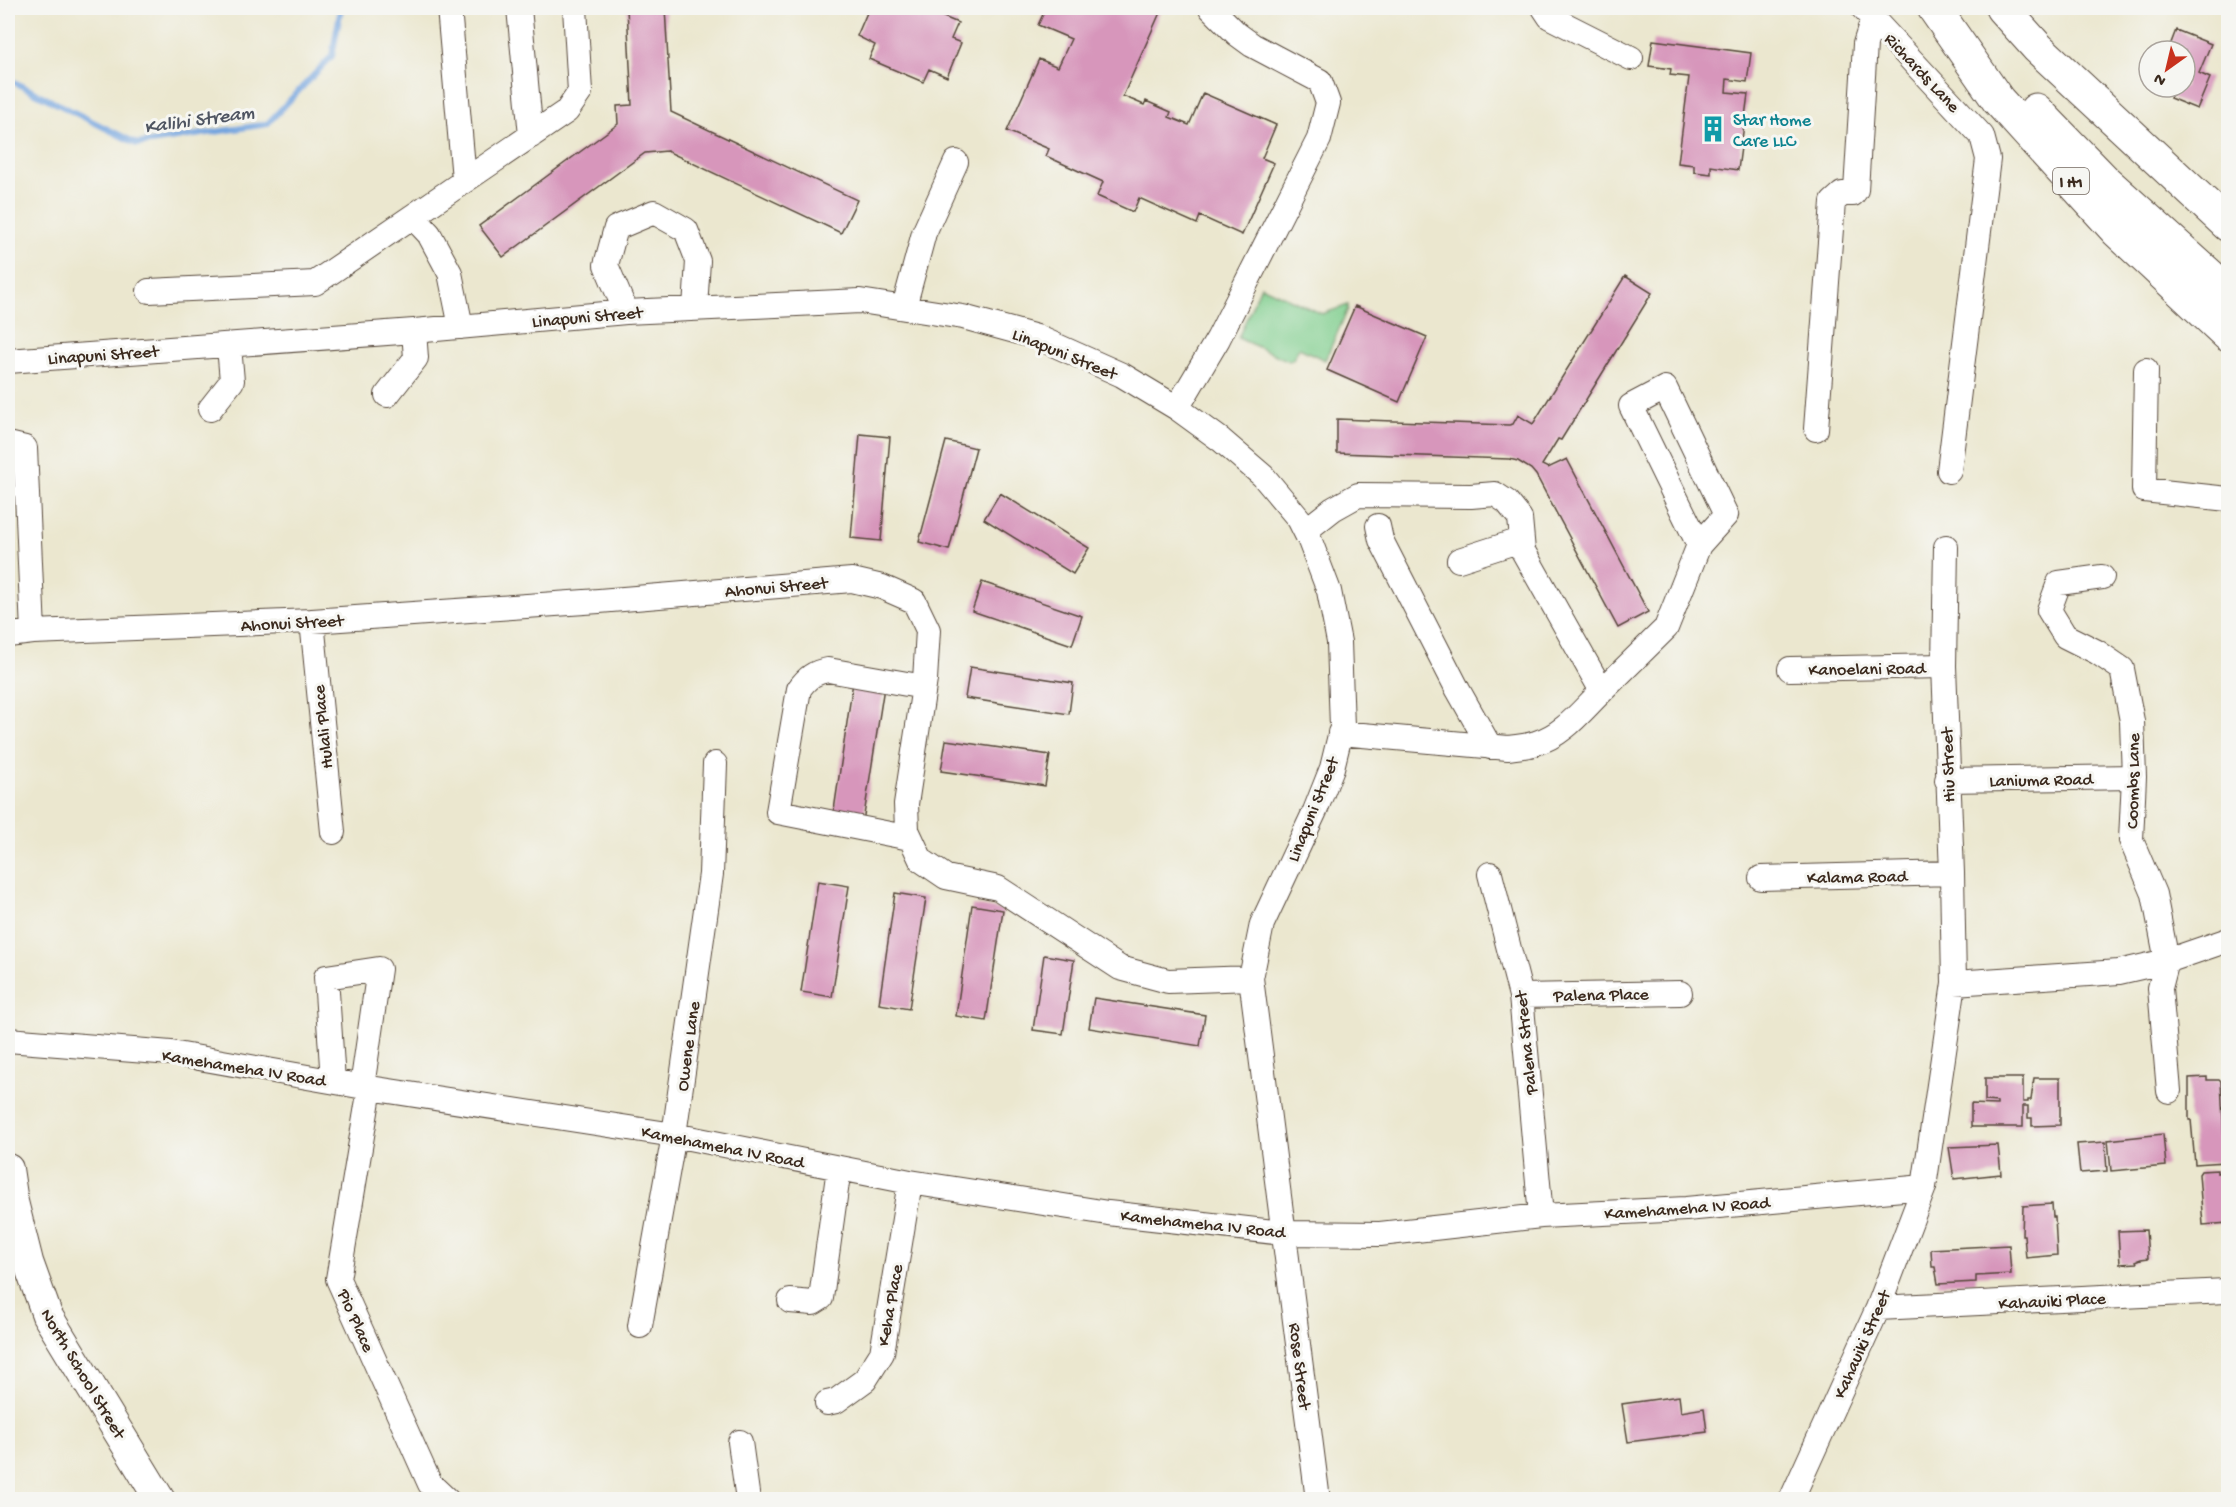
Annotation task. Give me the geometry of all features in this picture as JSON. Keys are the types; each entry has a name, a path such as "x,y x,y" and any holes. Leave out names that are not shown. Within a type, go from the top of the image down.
{"highway":[{"name":"I H1","path":"1934,8 2006,109 2117,231 2229,335"},
{"path":"1945,8 1999,72 2105,181 2229,292"},
{"path":"2002,8 2038,48 2229,225"}],"main road":[{"name":"North School Street","path":"8,1169 13,1202 28,1262 47,1315 160,1500"}],"street":[{"path":"449,8 464,179"},
{"path":"519,8 531,136"},
{"path":"149,291 315,283 413,217 464,179 567,111 579,92 575,8"},
{"path":"1178,408 1218,339 1319,139 1328,103 1320,81 1252,45 1210,8"},
{"path":"1544,8 1550,17 1631,58"},
{"path":"1816,429 1833,202 1842,194 1853,194 1856,190 1864,44 1868,13"},
{"name":"Richards Lane","path":"1868,13 1982,135 1988,159 1949,471"},
{"path":"904,307 924,233 956,162"},
{"path":"626,312 606,265 616,228 654,212 686,230 698,261 695,308"},
{"path":"413,217 429,234 450,273 460,327"},
{"name":"Linapuni Street","path":"8,361 229,346 626,312 860,301 963,317 1037,337 1122,375 1178,408 1221,440 1263,476 1299,519 1329,591 1339,642 1342,727 1332,768 1315,811 1262,924 1251,978 1284,1233"},
{"path":"387,395 416,358 414,331"},
{"path":"210,409 232,381 229,346"},
{"path":"2146,370 2144,490 2229,500"},
{"path":"1340,733 1490,747 1509,748 1536,744 1549,738 1582,712 1666,628 1699,545 1726,515 1665,388 1631,406 1699,545"},
{"path":"8,444 25,448 33,632"},
{"path":"1305,531 1333,509 1358,495 1495,494 1507,502 1520,518 1523,551 1602,691"},
{"path":"1378,526 1381,540 1490,747"},
{"path":"1459,560 1521,540"},
{"name":"Hiu Street","path":"1946,547 1944,666 1954,983"},
{"name":"Coombs Lane","path":"2102,577 2059,583 2049,610 2065,636 2097,652 2122,669 2133,721 2134,777 2131,840 2154,894 2167,961 2160,988 2169,1092"},
{"name":"Ahonui Street","path":"8,635 33,632 312,621 588,602 852,580 882,586 914,602 928,630 924,687 906,804 907,830 921,860 946,877 998,888 1120,968 1168,981 1251,978"},
{"name":"Hulali Place","path":"312,621 333,832"},
{"name":"Kanoelani Road","path":"1790,669 1944,666"},
{"path":"910,838 778,812 799,689 807,679 818,671 828,670 924,687"},
{"name":"Owene Lane","path":"640,1326 674,1135 711,874 715,764"},
{"name":"Laniuma Road","path":"1947,780 2134,777"},
{"name":"Kalama Road","path":"1761,878 1952,873"},
{"name":"Palena Street","path":"1490,874 1521,996 1541,1216"},
{"path":"1924,1186 1954,983 2119,972 2167,961 2229,940"},
{"name":"Pio Place","path":"333,1081 326,977 379,969 366,1087 338,1279 430,1484 447,1500"},
{"name":"Palena Place","path":"1521,996 1680,993"},
{"name":"Kamehameha IV Road","path":"8,1041 171,1053 366,1087 674,1135 910,1182 1108,1214 1284,1233 1380,1234 1541,1216 1686,1209 1924,1186"},
{"path":"790,1301 813,1303 821,1298 839,1168"},
{"name":"Keha Place","path":"827,1403 836,1401 865,1380 882,1353 910,1182"},
{"name":"Kahauiki Street","path":"1791,1500 1878,1308 1924,1186"},
{"name":"Rose Street","path":"1284,1233 1318,1500"},
{"name":"Kahauiki Place","path":"1878,1308 2226,1291"},
{"path":"740,1443 748,1500"}],"green space":[{"path":"1261,286 1322,314 1348,305 1325,360 1299,348 1293,359 1289,361 1238,338"}],"building":[{"path":"627,8 665,8 671,112 857,200 841,233 667,151 645,153 503,257 479,226 618,124 617,106 632,105"},
{"path":"869,8 922,8 958,23 951,39 961,43 947,77 929,69 923,82 869,59 875,45 857,36"},
{"path":"1046,8 1162,8 1123,96 1144,105 1146,101 1171,112 1169,117 1189,125 1203,93 1276,125 1262,158 1274,163 1242,235 1200,216 1197,224 1139,198 1133,212 1097,196 1103,182 1046,156 1049,149 1007,131 1039,59 1058,67 1071,39 1038,25"},
{"path":"2176,30 2211,44 2199,73 2210,78 2197,109 2172,99 2197,99 2197,39 2173,39"},
{"name":"Star Home Care LLC","path":"1653,40 1751,53 1747,82 1727,79 1726,92 1748,94 1738,170 1711,166 1711,174 1694,172 1694,165 1678,163 1689,77 1670,75 1671,69 1649,66"},
{"path":"1625,276 1652,293 1561,440 1558,439 1542,465 1548,468 1567,459 1648,612 1618,628 1531,469 1518,461 1509,459 1337,453 1337,419 1509,425 1513,424 1518,415 1533,424"},
{"path":"1355,306 1427,337 1399,402 1327,370"},
{"path":"860,434 890,437 881,541 851,538"},
{"path":"946,441 976,448 949,550 919,542"},
{"path":"1000,493 1089,548 1073,574 984,519"},
{"path":"982,582 1082,616 1072,645 972,611"},
{"path":"970,667 1073,683 1069,714 965,698"},
{"path":"853,682 884,687 863,822 833,817"},
{"path":"946,740 1050,755 1045,786 941,771"},
{"path":"818,881 849,886 832,997 801,992"},
{"path":"895,893 926,898 909,1009 879,1004"},
{"path":"972,905 1003,910 986,1021 956,1016"},
{"path":"1044,955 1074,960 1063,1034 1033,1030"},
{"path":"1094,998 1205,1015 1200,1046 1089,1028"},
{"path":"2207,1077 2207,1080 2221,1082 2225,1162 2195,1164 2191,1120 2189,1120 2189,1078"},
{"path":"1985,1078 2023,1078 2023,1102 2028,1102 2031,1100 2034,1078 2060,1078 2060,1125 2032,1126 2032,1118 2028,1118 2028,1106 2023,1106 2023,1127 1971,1127 1971,1104 1997,1105 1997,1102 1985,1101"},
{"path":"2163,1134 2166,1166 2111,1171 2108,1140"},
{"path":"2105,1142 2107,1171 2080,1173 2077,1144"},
{"path":"1998,1145 2001,1174 1954,1179 1949,1147"},
{"path":"2217,1170 2217,1173 2228,1171 2228,1223 2203,1225 2199,1174 2201,1171"},
{"path":"2052,1204 2057,1255 2026,1258 2024,1235 2022,1235 2023,1206"},
{"path":"2146,1230 2148,1258 2136,1261 2137,1263 2120,1264 2118,1231"},
{"path":"2009,1245 2011,1274 1976,1276 1976,1282 1938,1284 1935,1267 1932,1267 1931,1249"},
{"path":"1679,1396 1681,1412 1704,1408 1707,1432 1628,1442 1622,1404"}],"waterway":[{"name":"Kalihi Stream","path":"8,79 137,144 267,124 332,56 341,8"}],"place":[{"name":"Star Home Care LLC","path":"1713,129"}]}
